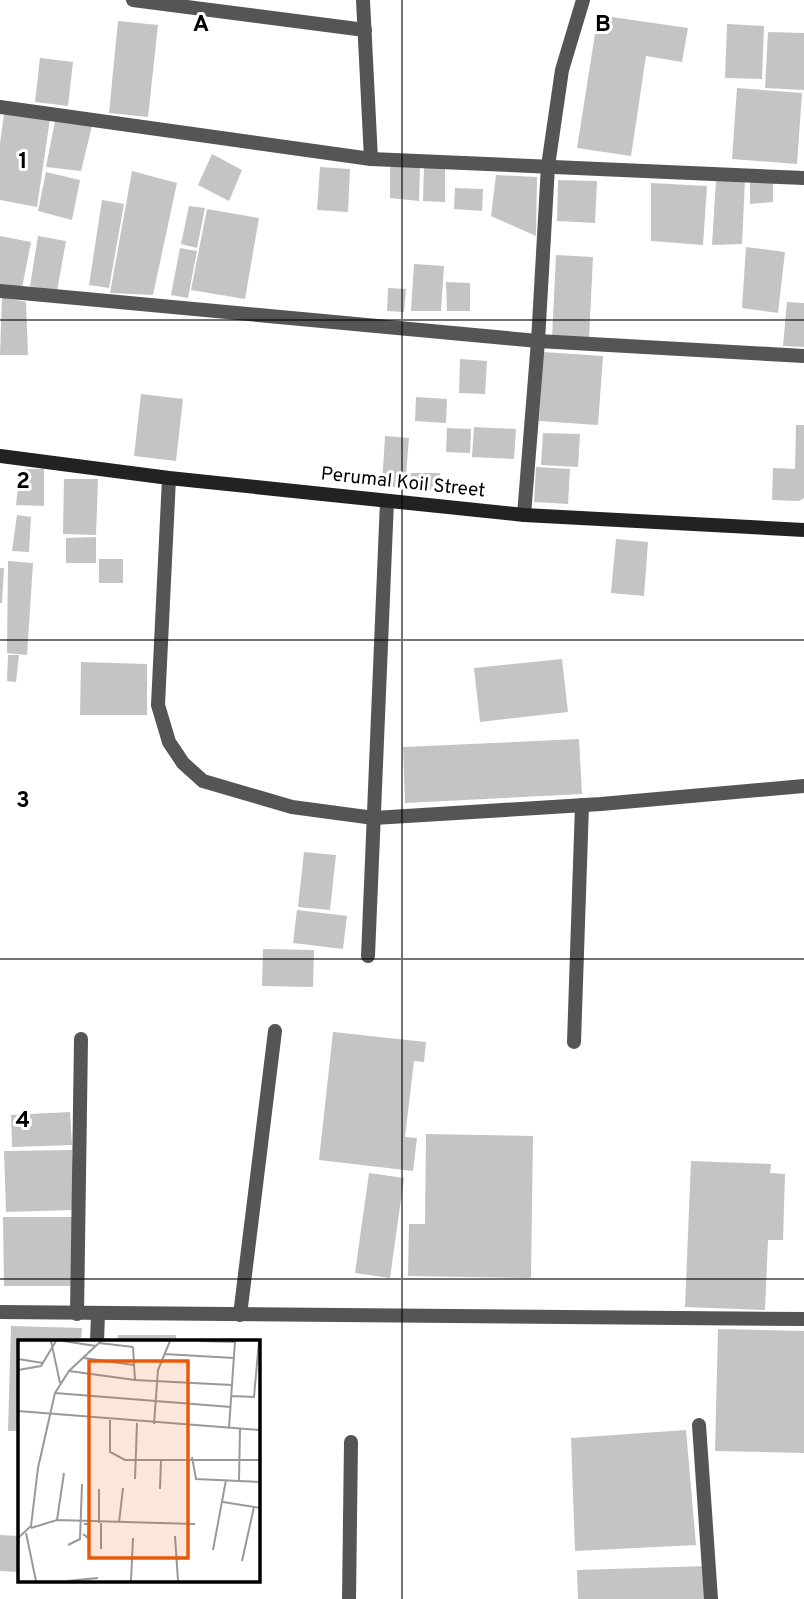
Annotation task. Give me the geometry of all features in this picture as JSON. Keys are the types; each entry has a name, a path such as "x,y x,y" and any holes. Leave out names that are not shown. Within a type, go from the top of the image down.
{"street":[{"path":"133,0 365,30"},
{"path":"363,0 371,159"},
{"path":"524,515 548,166 562,70 583,0"},
{"path":"0,107 371,159 804,178"},
{"path":"0,291 538,341 804,356"},
{"name":"Perumal Koil Street","path":"0,456 169,478 524,515 804,530"},
{"path":"169,478 158,705 169,742 183,763 203,781 292,807 374,818 582,805 804,786"},
{"path":"369,956 387,501"},
{"path":"574,1042 582,805"},
{"path":"240,1315 275,1031"},
{"path":"77,1314 81,1039"},
{"path":"0,1312 804,1319"},
{"path":"97,1314 97,1340"},
{"path":"699,1425 711,1599"},
{"path":"349,1599 351,1442"}],"building":[{"path":"598,15 688,28 682,62 646,56 631,156 577,148"},
{"path":"118,21 158,25 148,117 109,113"},
{"path":"727,24 764,26 762,79 725,78"},
{"path":"768,32 804,33 804,90 765,88"},
{"path":"40,58 73,62 68,106 35,102"},
{"path":"737,88 802,93 797,164 732,159"},
{"path":"4,114 50,119 37,207 0,200 0,143"},
{"path":"55,121 92,126 81,171 46,167"},
{"path":"212,154 242,170 229,201 198,185"},
{"path":"390,164 420,165 419,201 390,198"},
{"path":"320,167 350,169 348,212 317,210"},
{"path":"424,167 445,167 445,202 423,201"},
{"path":"132,171 177,183 153,295 110,293"},
{"path":"46,172 80,180 72,220 38,211"},
{"path":"496,175 537,177 536,236 491,216"},
{"path":"750,179 773,180 773,202 750,204"},
{"path":"558,180 597,181 595,223 557,221"},
{"path":"716,180 745,180 742,244 712,245"},
{"path":"651,183 707,186 703,245 651,241"},
{"path":"455,188 483,189 482,211 454,209"},
{"path":"102,200 124,204 109,288 89,285"},
{"path":"189,206 205,208 197,248 181,244"},
{"path":"207,209 259,218 245,299 191,290"},
{"path":"0,236 31,242 22,288 0,284"},
{"path":"38,236 66,241 57,291 30,286"},
{"path":"746,247 785,252 778,313 742,308"},
{"path":"180,248 197,251 188,298 171,295"},
{"path":"556,255 593,257 589,339 552,338"},
{"path":"414,264 444,266 441,311 411,311"},
{"path":"446,282 470,283 470,311 447,311"},
{"path":"388,288 406,289 404,312 387,311"},
{"path":"2,297 26,302 28,355 0,355"},
{"path":"787,302 804,303 804,347 783,346"},
{"path":"543,352 603,356 598,425 539,421"},
{"path":"460,359 487,361 485,394 459,393"},
{"path":"141,394 183,399 176,461 134,456"},
{"path":"416,397 447,399 446,423 415,421"},
{"path":"796,425 804,425 804,498 799,501 772,500 773,468 795,469"},
{"path":"474,427 516,429 514,459 472,457"},
{"path":"447,428 471,429 470,453 446,452"},
{"path":"543,433 580,434 578,467 541,465"},
{"path":"385,436 409,438 405,488 382,486"},
{"path":"536,467 570,469 568,504 534,502"},
{"path":"20,469 44,469 44,506 16,505"},
{"path":"410,473 440,473 440,490 410,489"},
{"path":"64,479 98,479 96,535 63,534"},
{"path":"17,515 31,517 29,552 12,551"},
{"path":"96,537 96,563 66,563 66,538"},
{"path":"616,539 648,542 644,596 611,593"},
{"path":"99,559 123,559 123,583 99,583"},
{"path":"8,561 33,563 27,655 7,653"},
{"path":"0,568 4,568 2,603 0,603"},
{"path":"8,655 19,655 16,682 7,681"},
{"path":"562,659 568,712 480,722 474,668"},
{"path":"81,662 147,664 147,715 80,715"},
{"path":"579,739 582,794 405,803 403,747"},
{"path":"304,852 336,855 330,910 298,907"},
{"path":"297,910 347,916 343,949 293,943"},
{"path":"263,949 314,950 313,987 262,986"},
{"path":"333,1032 426,1042 424,1062 414,1061 405,1137 417,1138 413,1171 319,1160"},
{"path":"70,1112 72,1145 12,1147 11,1115"},
{"path":"426,1134 533,1136 531,1278 408,1276 409,1224 425,1224"},
{"path":"72,1150 73,1210 6,1212 4,1151"},
{"path":"691,1161 771,1164 770,1173 785,1174 783,1240 768,1240 765,1310 685,1307"},
{"path":"369,1173 404,1178 390,1278 355,1273"},
{"path":"3,1217 72,1217 73,1286 4,1286"},
{"path":"11,1326 82,1328 81,1340 18,1340 18,1431 8,1431"},
{"path":"718,1329 804,1331 804,1453 715,1451"},
{"path":"118,1335 176,1335 176,1340 117,1340"},
{"path":"686,1430 696,1545 575,1551 571,1438"},
{"path":"0,1535 18,1536 18,1572 0,1571"},
{"path":"706,1566 707,1599 578,1599 577,1570"}]}
